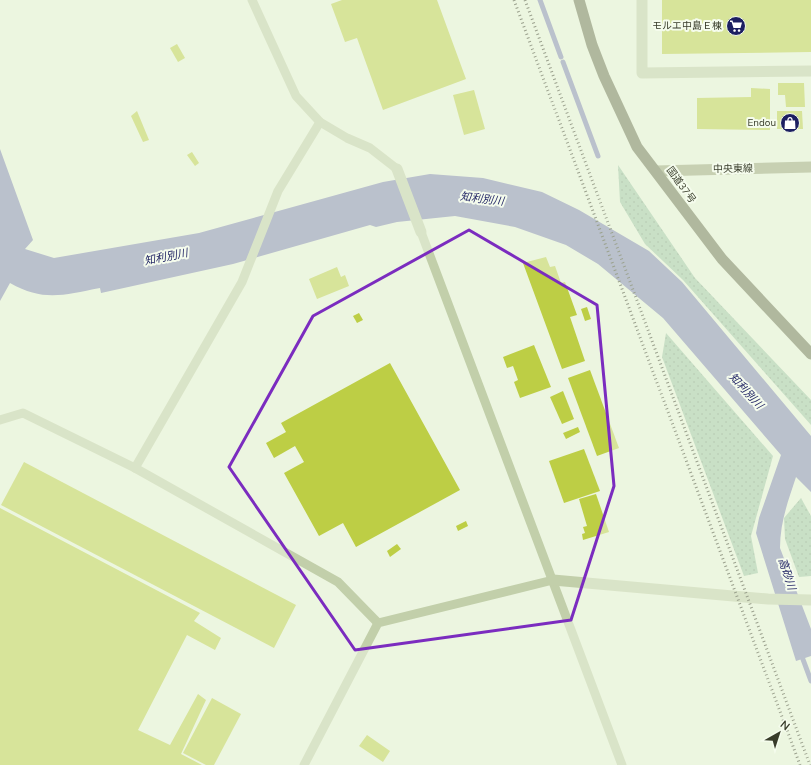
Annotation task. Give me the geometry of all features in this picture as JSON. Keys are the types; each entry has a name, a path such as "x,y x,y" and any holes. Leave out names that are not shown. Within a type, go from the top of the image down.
{"highway":[{"name":"国道37号","path":"579,0 592,45 616,105 637,147 693,223 722,259 811,354"}],"main road":[{"name":"中央東線","path":"656,171 811,167"}],"street":[{"path":"642,0 642,73 811,71"},
{"path":"397,169 421,232"},
{"path":"553,580 768,599 807,600"}],"lane":[{"path":"252,0 296,96 320,122 347,138 370,148 397,169"},
{"path":"135,468 242,282 278,191 320,122"},
{"path":"421,232 622,765"},
{"path":"0,420 23,413 135,468 338,582 378,623"},
{"path":"304,765 378,623 553,580"}],"highlighted area":[{"path":"469,230 597,305 614,486 571,620 355,650 229,467 313,316"}],"green space":[{"path":"618,165 695,278 811,400 811,425 683,280 645,244 620,202"},
{"path":"666,333 773,456 751,536 758,573 744,576 662,357"},
{"path":"801,498 811,516 811,576 799,577 785,539 784,518"}],"water":[{"name":"知利別川","path":"0,149 33,240 25,249 54,258 199,233 383,182 430,174 483,178 542,192 579,210 649,251 682,282 811,436 811,492 796,477 787,503 780,539 780,548 811,629 811,656 796,661 756,533 759,518 781,455 663,318 598,264 566,245 515,227 455,216 397,222 376,227 370,225 233,264 101,293 100,288 64,295 44,295 33,293 10,283 0,301"}],"building":[{"path":"342,0 437,0 466,79 383,110 357,38 345,42 331,4"},
{"name":"モルエ中島Ｅ棟","path":"662,0 811,0 811,52 662,54"},
{"path":"177,44 185,58 178,62 170,48"},
{"path":"778,83 804,83 805,107 786,107 785,95 778,95"},
{"path":"751,88 770,89 770,130 697,129 697,98 751,97"},
{"path":"474,90 485,129 464,135 453,95"},
{"path":"137,111 149,140 143,142 131,116"},
{"path":"777,111 802,111 803,129 777,129"},
{"path":"192,152 199,163 195,166 187,155"},
{"path":"546,257 550,267 555,266 561,283 565,282 577,315 570,317 585,361 562,369 523,263"},
{"path":"337,267 341,277 345,275 349,286 317,299 309,279"},
{"path":"587,307 591,319 585,321 581,309"},
{"path":"359,313 363,320 357,323 353,316"},
{"path":"534,345 551,387 520,398 514,382 518,380 513,366 507,368 503,357"},
{"path":"390,363 460,490 356,547 343,523 319,536 284,473 304,462 295,446 274,458 266,443 286,432 281,423"},
{"path":"590,370 619,448 597,456 568,378"},
{"path":"563,391 574,419 562,424 550,397"},
{"path":"578,427 580,432 566,439 563,433"},
{"path":"584,449 600,491 564,503 549,461"},
{"path":"24,462 296,605 274,648 1,505"},
{"path":"596,494 609,532 583,540 582,534 585,533 583,527 587,526 579,499"},
{"path":"0,508 200,613 194,621 221,638 215,650 187,635 138,730 170,745 198,694 206,700 181,754 202,765 0,765"},
{"path":"466,521 468,526 458,531 456,526"},
{"path":"397,544 401,549 390,557 387,551"},
{"path":"212,698 241,714 214,765 206,765 183,753"},
{"path":"367,735 390,751 383,762 359,746"}],"waterway":[{"path":"540,0 561,57"},
{"path":"563,62 598,156"},
{"name":"高砂川","path":"801,654 811,681"}],"railway":[{"path":"514,0 800,765"},
{"path":"525,0 810,765"}],"place":[{"name":"モルエ中島Ｅ棟","path":"736,26"},
{"name":"Endou","path":"790,123"}]}
